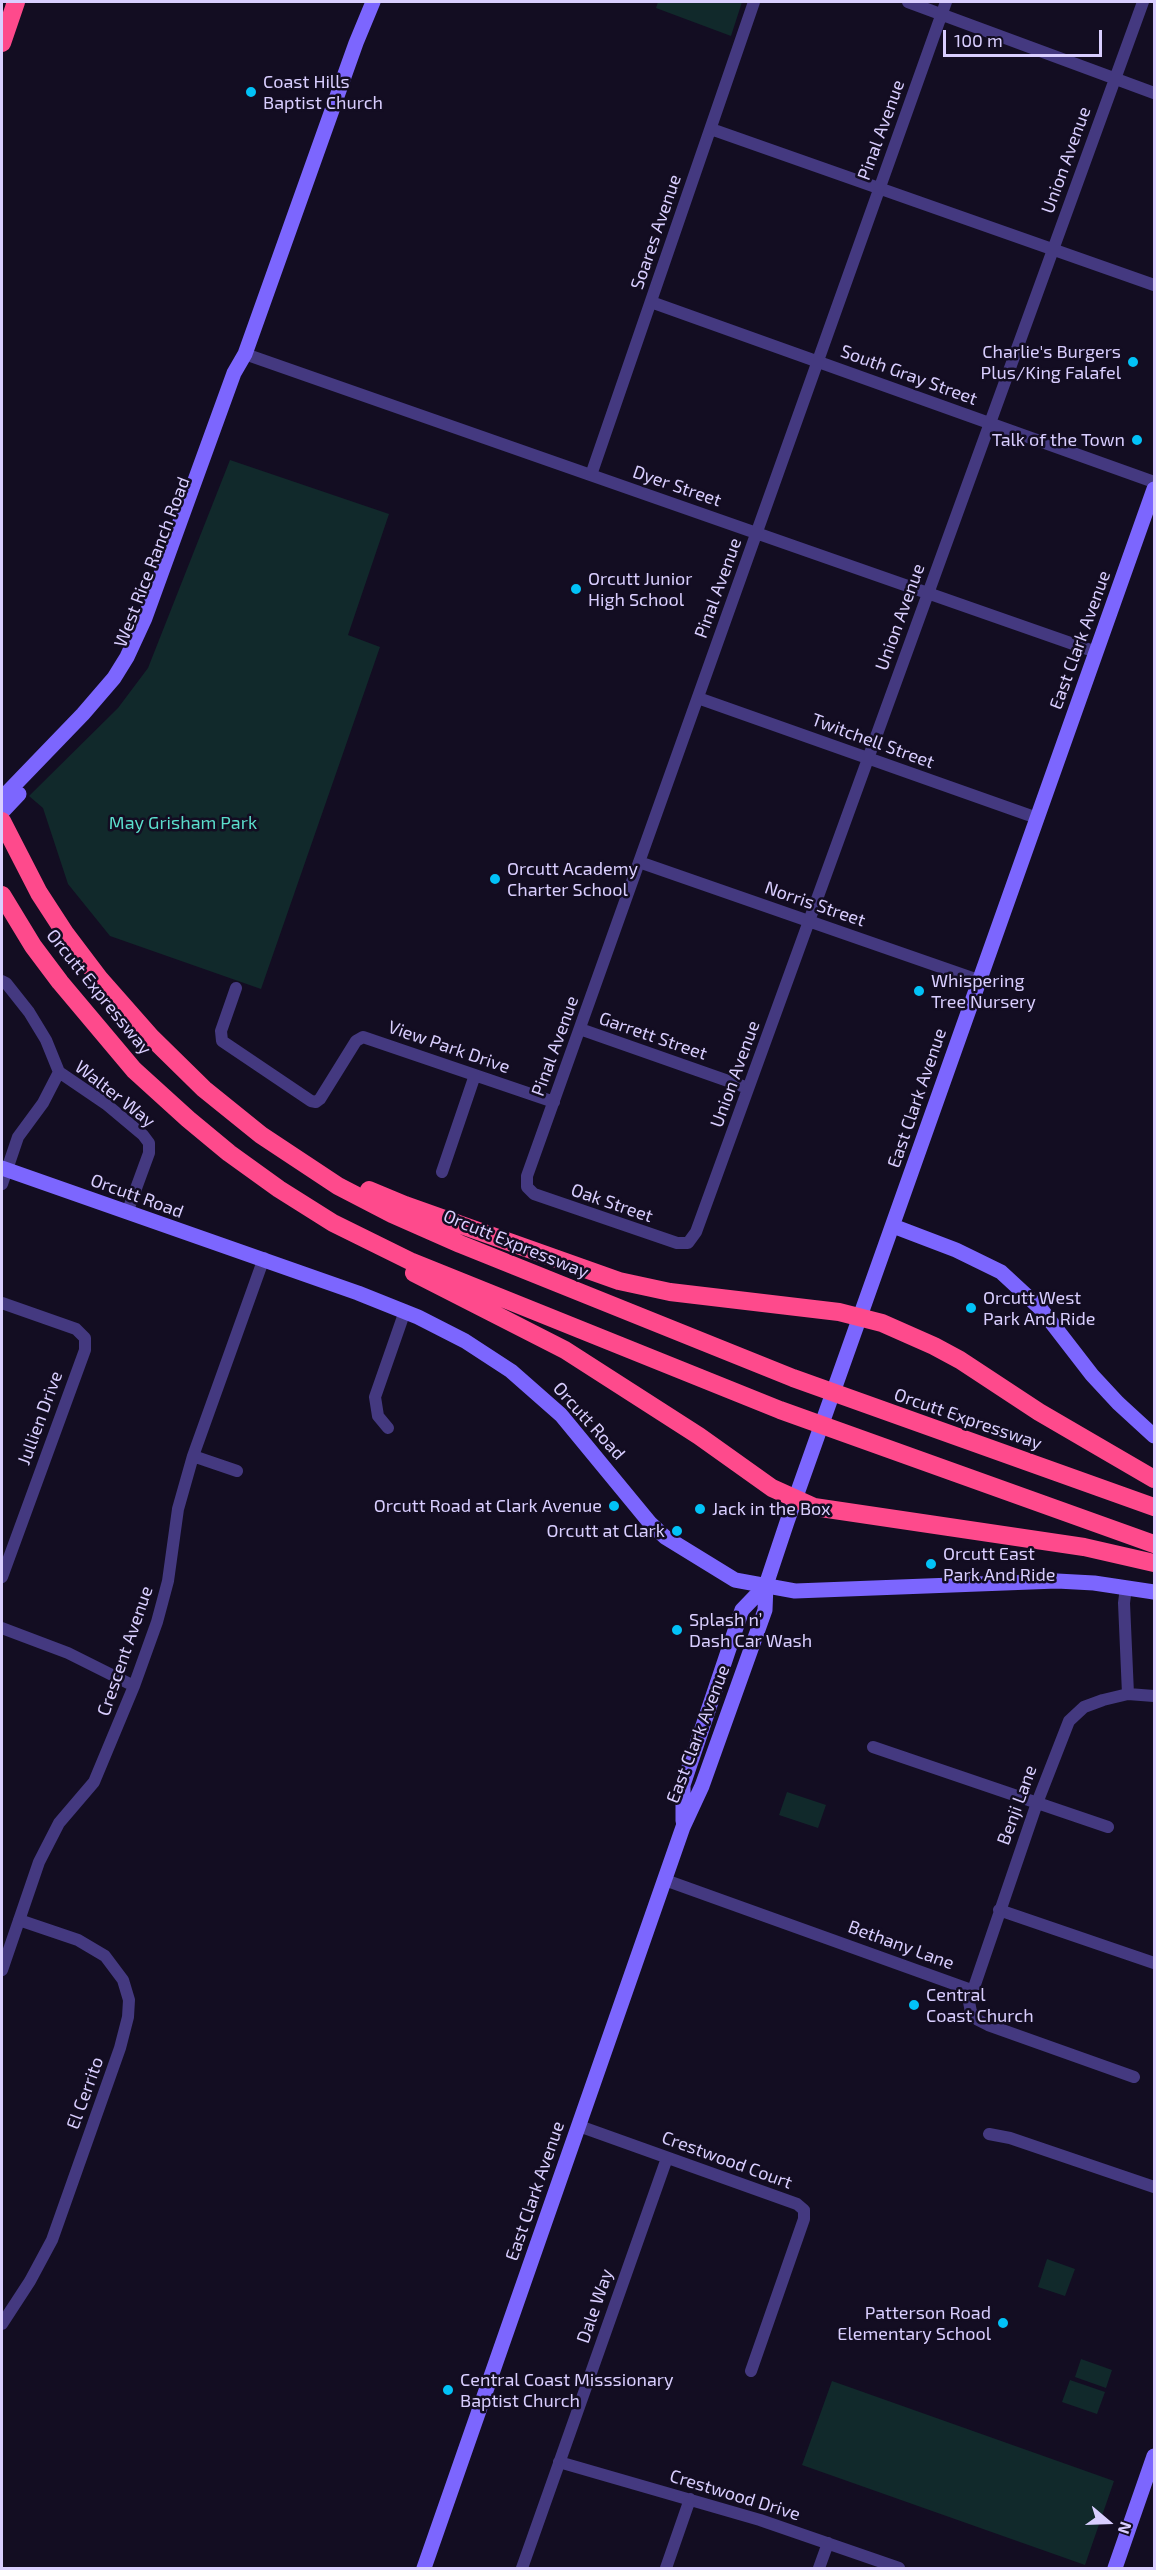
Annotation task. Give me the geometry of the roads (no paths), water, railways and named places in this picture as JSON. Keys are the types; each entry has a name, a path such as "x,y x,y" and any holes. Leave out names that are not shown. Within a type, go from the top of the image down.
{"highway":[{"path":"2,43 16,2"},
{"name":"Orcutt Expressway","path":"2,821 14,847 65,933 99,978 151,1037 204,1089 261,1135 338,1186 392,1214 460,1244 793,1378 1155,1507"},
{"name":"Orcutt Expressway","path":"2,895 33,946 60,982 134,1070 229,1153 279,1189 333,1223 410,1261 780,1410 1155,1544"},
{"path":"261,1135 405,1206 619,1281 670,1292 860,1316 934,1346 1116,1459 1155,1479"},
{"path":"333,1223 407,1270 566,1350 699,1436 772,1488 795,1500 814,1507 1084,1547 1155,1563"}],"main road":[{"name":"West Rice Ranch Road","path":"2,798 83,714 114,678 127,657 145,618 234,373 245,354 356,43 373,2"},
{"name":"West Rice Ranch Road","path":"2,812 92,717 120,684 135,661 153,623 243,375 245,354"},
{"name":"East Clark Avenue","path":"424,2568 683,1827 702,1786 765,1610 766,1585 795,1500 978,980 1155,489"},
{"name":"Orcutt Road","path":"3,1174 264,1258 405,1311 473,1346 537,1392 579,1435 665,1537 735,1580 795,1590 1057,1581 1155,1592"},
{"path":"893,1226 956,1250 1001,1272 1041,1309 1092,1375 1118,1403 1155,1436"},
{"name":"East Clark Avenue","path":"683,1827 683,1785 742,1610 766,1585"},
{"path":"1115,2568 1155,2456"}],"street":[{"name":"Soares Avenue","path":"591,475 754,2"},
{"path":"908,2 1155,93"},
{"name":"Pinal Avenue","path":"527,1187 527,1176 946,2"},
{"name":"Union Avenue","path":"688,1243 696,1232 1143,2"},
{"path":"711,129 1155,285"},
{"name":"South Gray Street","path":"651,302 1155,482"},
{"name":"Dyer Street","path":"245,354 1096,652"},
{"name":"Twitchell Street","path":"698,698 1036,818"},
{"name":"Norris Street","path":"639,862 978,980"},
{"name":"Walter Way","path":"2,981 29,1012 46,1040 58,1072 106,1104 143,1135 149,1143 149,1153 127,1213"},
{"name":"View Park Drive","path":"236,988 221,1030 222,1041 311,1101 316,1102 320,1099 356,1041 363,1037 554,1102"},
{"name":"Garrett Street","path":"580,1029 748,1088"},
{"path":"3,1174 18,1137 44,1103 58,1072"},
{"path":"441,1172 475,1075"},
{"name":"Oak Street","path":"527,1187 534,1194 647,1235 677,1243 688,1243"},
{"name":"Crescent Avenue","path":"2,1970 39,1862 59,1823 94,1782 134,1686 157,1622 168,1581 178,1509 193,1456 264,1258"},
{"name":"Jullien Drive","path":"2,1303 76,1329 85,1338 85,1350 2,1577"},
{"path":"388,1428 378,1416 375,1396 405,1311"},
{"path":"193,1456 237,1471"},
{"path":"1126,1587 1124,1603 1128,1694"},
{"path":"2,1628 68,1653 134,1686"},
{"name":"Benji Lane","path":"971,1990 1037,1803 1069,1721 1084,1707 1128,1694 1155,1696"},
{"path":"873,1747 1108,1827"},
{"name":"Bethany Lane","path":"665,1880 971,1990 969,2002 971,2012 978,2020 1134,2077"},
{"path":"999,1910 1155,1963"},
{"name":"El Cerrito","path":"2,2324 30,2281 52,2240 120,2048 128,2017 129,2000 123,1980 114,1966 99,1952 78,1940 19,1920"},
{"name":"Crestwood Court","path":"579,2126 797,2204 804,2210 804,2219 751,2371"},
{"path":"989,2134 1010,2138 1155,2187"},
{"name":"Dale Way","path":"522,2568 667,2158"},
{"name":"Crestwood Drive","path":"560,2462 760,2520 899,2568"},
{"path":"666,2568 690,2499"},
{"path":"819,2568 828,2543"}],"place":[{"name":"Coast Hills Baptist Church","path":"251,92"},
{"name":"Charlie's Burgers Plus/King Falafel","path":"1133,362"},
{"name":"Talk of the Town","path":"1137,440"},
{"name":"Orcutt Junior High School","path":"576,589"},
{"name":"Orcutt Academy Charter School","path":"495,879"},
{"name":"Whispering Tree Nursery","path":"919,991"},
{"name":"Orcutt West Park And Ride","path":"971,1308"},
{"name":"Orcutt Road at Clark Avenue","path":"614,1506"},
{"name":"Jack in the Box","path":"700,1509"},
{"name":"Orcutt at Clark","path":"677,1531"},
{"name":"Orcutt East Park And Ride","path":"931,1564"},
{"name":"Splash n’ Dash Car Wash","path":"677,1630"},
{"name":"Central Coast Church","path":"914,2005"},
{"name":"Patterson Road Elementary School","path":"1003,2323"},
{"name":"Central Coast Misssionary Baptist Church","path":"448,2390"}],"park label":[{"name":"May Grisham Park","path":"183,823"}]}
